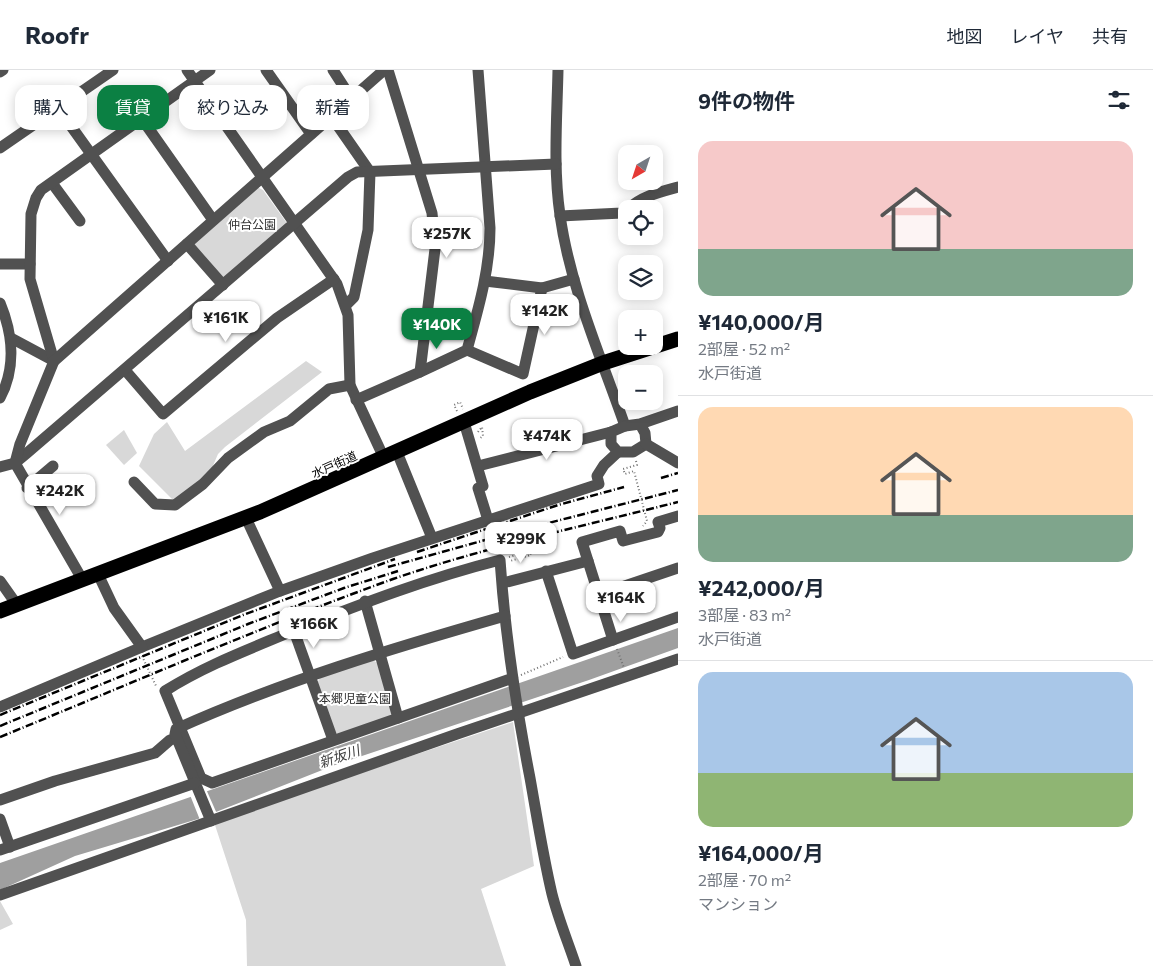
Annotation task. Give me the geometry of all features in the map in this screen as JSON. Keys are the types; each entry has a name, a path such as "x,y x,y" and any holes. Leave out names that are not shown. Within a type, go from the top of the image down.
{"highway":[{"name":"水戸街道","path":"0,611 246,518 391,455 461,418 603,364 678,339"}],"street":[{"path":"87,88 113,70"},
{"path":"188,70 334,279 346,305 350,385 356,400 391,455 432,538"},
{"path":"169,100 210,70"},
{"path":"266,70 311,134"},
{"path":"333,70 343,85"},
{"path":"366,85 384,70"},
{"path":"388,70 432,213 435,249 420,372"},
{"path":"467,350 485,281 490,242 478,70"},
{"path":"558,70 556,164 560,216 574,279 624,426"},
{"path":"0,148 26,130"},
{"path":"74,130 168,261"},
{"path":"54,361 31,286 32,206 41,190 126,130"},
{"path":"150,130 213,220"},
{"path":"82,579 27,488 15,463 20,444 54,361 315,130"},
{"path":"341,130 370,172 368,230 354,297 346,305"},
{"path":"0,467 15,463 348,177 357,172 556,164"},
{"path":"52,183 80,222"},
{"path":"640,200 655,193 678,187"},
{"path":"560,216 618,212"},
{"path":"187,244 223,285"},
{"path":"0,264 30,264"},
{"path":"125,370 163,414 277,318 334,279"},
{"path":"485,281 542,288 574,279"},
{"path":"530,392 523,374 542,288"},
{"path":"0,303 9,324 11,338 7,385 0,398"},
{"path":"11,338 54,361"},
{"path":"356,400 467,350 523,374"},
{"path":"134,482 155,504 175,505 203,484 228,458 264,432 290,421 330,389 337,386 350,385"},
{"path":"478,466 611,432 624,426 640,424 678,411"},
{"path":"461,418 484,486 478,488 493,520"},
{"path":"640,424 645,433 646,444"},
{"path":"611,432 611,444 618,452"},
{"path":"0,707 280,591 432,538 493,520 504,513 599,484 597,476 618,452 633,452 646,444"},
{"path":"646,444 678,464"},
{"path":"27,488 53,466"},
{"path":"614,642 582,542 620,532 622,541 658,532 660,528 658,522 678,516"},
{"path":"246,518 280,591"},
{"path":"514,678 212,783 201,778 165,691 202,670 365,601 504,561 505,616 514,678 519,714 553,896 576,966"},
{"path":"503,583 588,561"},
{"path":"598,595 678,568"},
{"path":"546,571 572,654 614,642 678,617"},
{"path":"98,574 114,608 141,649"},
{"path":"0,581 17,605"},
{"path":"365,601 398,718"},
{"path":"210,818 174,730 310,675 379,652 505,616"},
{"path":"294,631 333,740"},
{"path":"0,895 210,818 678,659"},
{"path":"0,800 55,780 155,753 170,740 176,738"},
{"path":"0,819 5,849 197,787"}],"path":[{"path":"460,402 454,405 461,418"},
{"path":"476,434 482,427 483,436 479,439"},
{"path":"636,461 637,465 624,469 625,474 634,472 647,521 642,526"},
{"path":"636,482 640,481"},
{"path":"493,520 509,557 530,551 531,556 504,561"},
{"path":"614,642 625,672"},
{"path":"141,649 158,692"},
{"path":"514,678 572,654"}],"green space":[{"name":"仲台公園","path":"257,187 263,190 286,222 286,226 222,279 193,244"},
{"path":"306,361 322,372 225,447 218,454 212,468 178,505 139,466 154,434 167,422 185,451"},
{"path":"124,430 137,453 124,465 106,445"},
{"name":"本郷児童公園","path":"372,660 378,663 392,712 388,719 340,735 333,732 317,683 320,678"},
{"path":"513,722 534,866 481,889 506,966 247,966 246,920 214,822"},
{"path":"0,901 13,924 0,930"}],"water":[{"name":"新坂川","path":"678,628 678,648 589,680 335,765 198,819 75,856 0,890 0,863"}],"pier":[{"path":"206,789 217,814 200,820 190,795"}],"railway":[{"path":"661,478 678,473"},
{"path":"417,552 558,505 624,487"},
{"path":"388,567 525,529 678,490"},
{"path":"0,737 244,636 393,579 499,547 678,502"},
{"path":"0,715 243,615 395,559"},
{"path":"0,726 248,624 344,588 398,571"}]}
